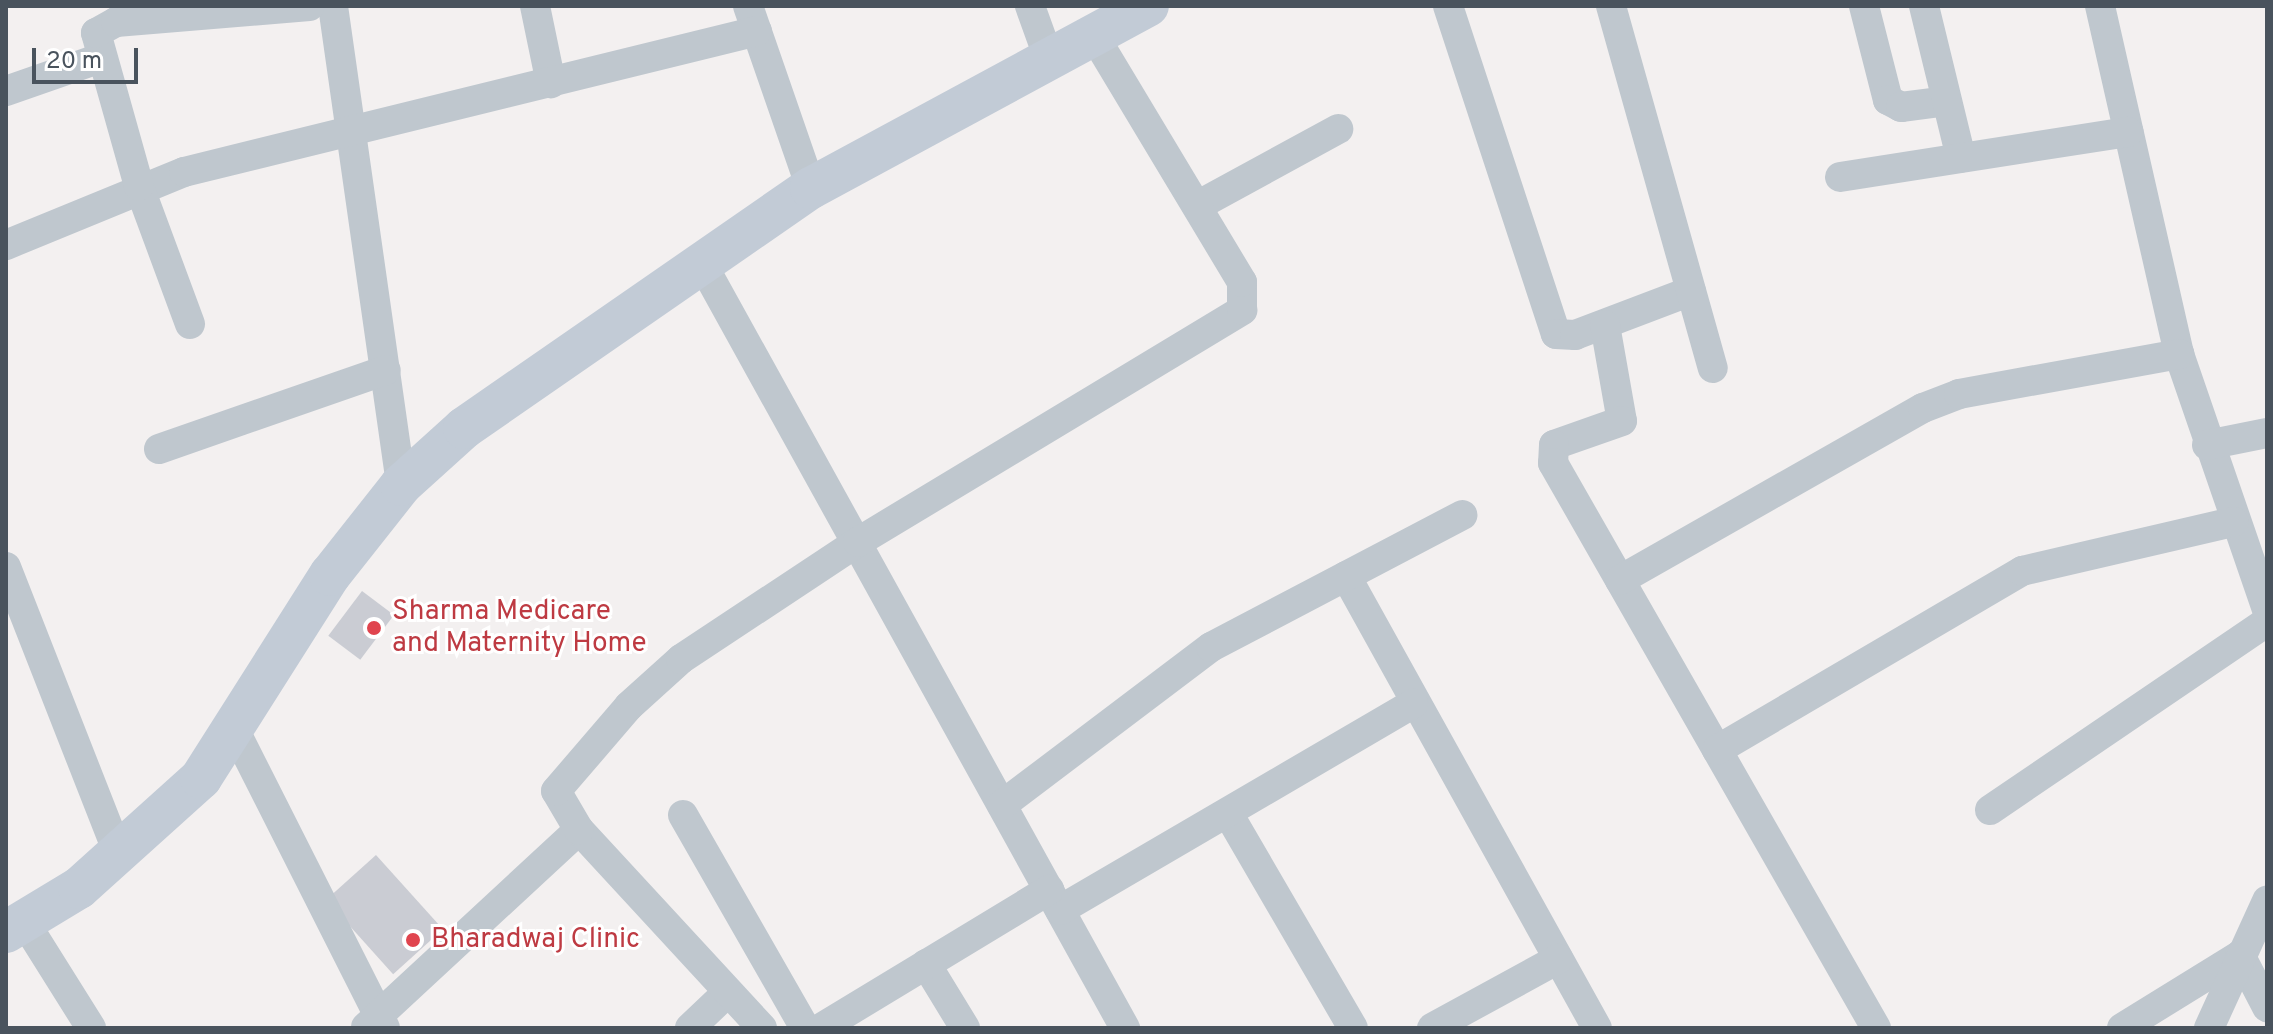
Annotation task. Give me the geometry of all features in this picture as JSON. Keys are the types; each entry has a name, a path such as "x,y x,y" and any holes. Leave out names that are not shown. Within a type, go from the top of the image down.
{"street":[{"path":"190,324 139,186 96,33 116,22 309,6"},
{"path":"333,6 354,133 401,485"},
{"path":"535,6 551,83"},
{"path":"1030,6 1048,56"},
{"path":"91,1028 15,926 118,853 201,778 330,575 401,485 464,428 700,260 811,188 1092,32 1148,6"},
{"path":"1448,6 1551,325 1563,337 1605,325 1691,291"},
{"path":"1611,6 1713,368"},
{"path":"1864,6 1888,100 1901,107 1947,101"},
{"path":"1924,6 1961,158"},
{"path":"2100,6 2179,354 2233,522 2267,609"},
{"path":"6,245 139,186 551,83 753,19 811,188"},
{"path":"762,1028 579,830 556,791 629,706 681,659 858,542 1242,310 1242,282 1092,32"},
{"path":"6,91 101,58"},
{"path":"1197,206 1338,129"},
{"path":"1840,177 2129,132"},
{"path":"700,260 1125,1028"},
{"path":"1605,325 1622,421 1564,440 1550,454 1876,1028"},
{"path":"1620,580 1923,408 1959,394 2179,354"},
{"path":"159,449 386,370"},
{"path":"2207,445 2267,433"},
{"path":"1002,805 1211,647 1462,515"},
{"path":"1717,750 2022,571 2233,522"},
{"path":"6,567 118,853"},
{"path":"1346,576 1413,704 1597,1028"},
{"path":"1990,810 2267,622"},
{"path":"821,1028 926,964 1229,815 1413,704"},
{"path":"233,727 376,1024 579,830"},
{"path":"683,815 805,1028"},
{"path":"1229,815 1353,1028"},
{"path":"2209,1028 2267,901"},
{"path":"2240,955 2267,1007"},
{"path":"2122,1028 2240,955"},
{"path":"1432,1028 1558,959"},
{"path":"926,964 965,1028"},
{"path":"690,1028 728,992"}],"building":[{"path":"362,591 394,615 360,660 328,636"},
{"path":"376,855 443,929 393,974 326,900"}],"place":[{"name":"Sharma Medicare and Maternity Home","path":"374,628"},
{"name":"Bharadwaj Clinic","path":"413,940"}]}
